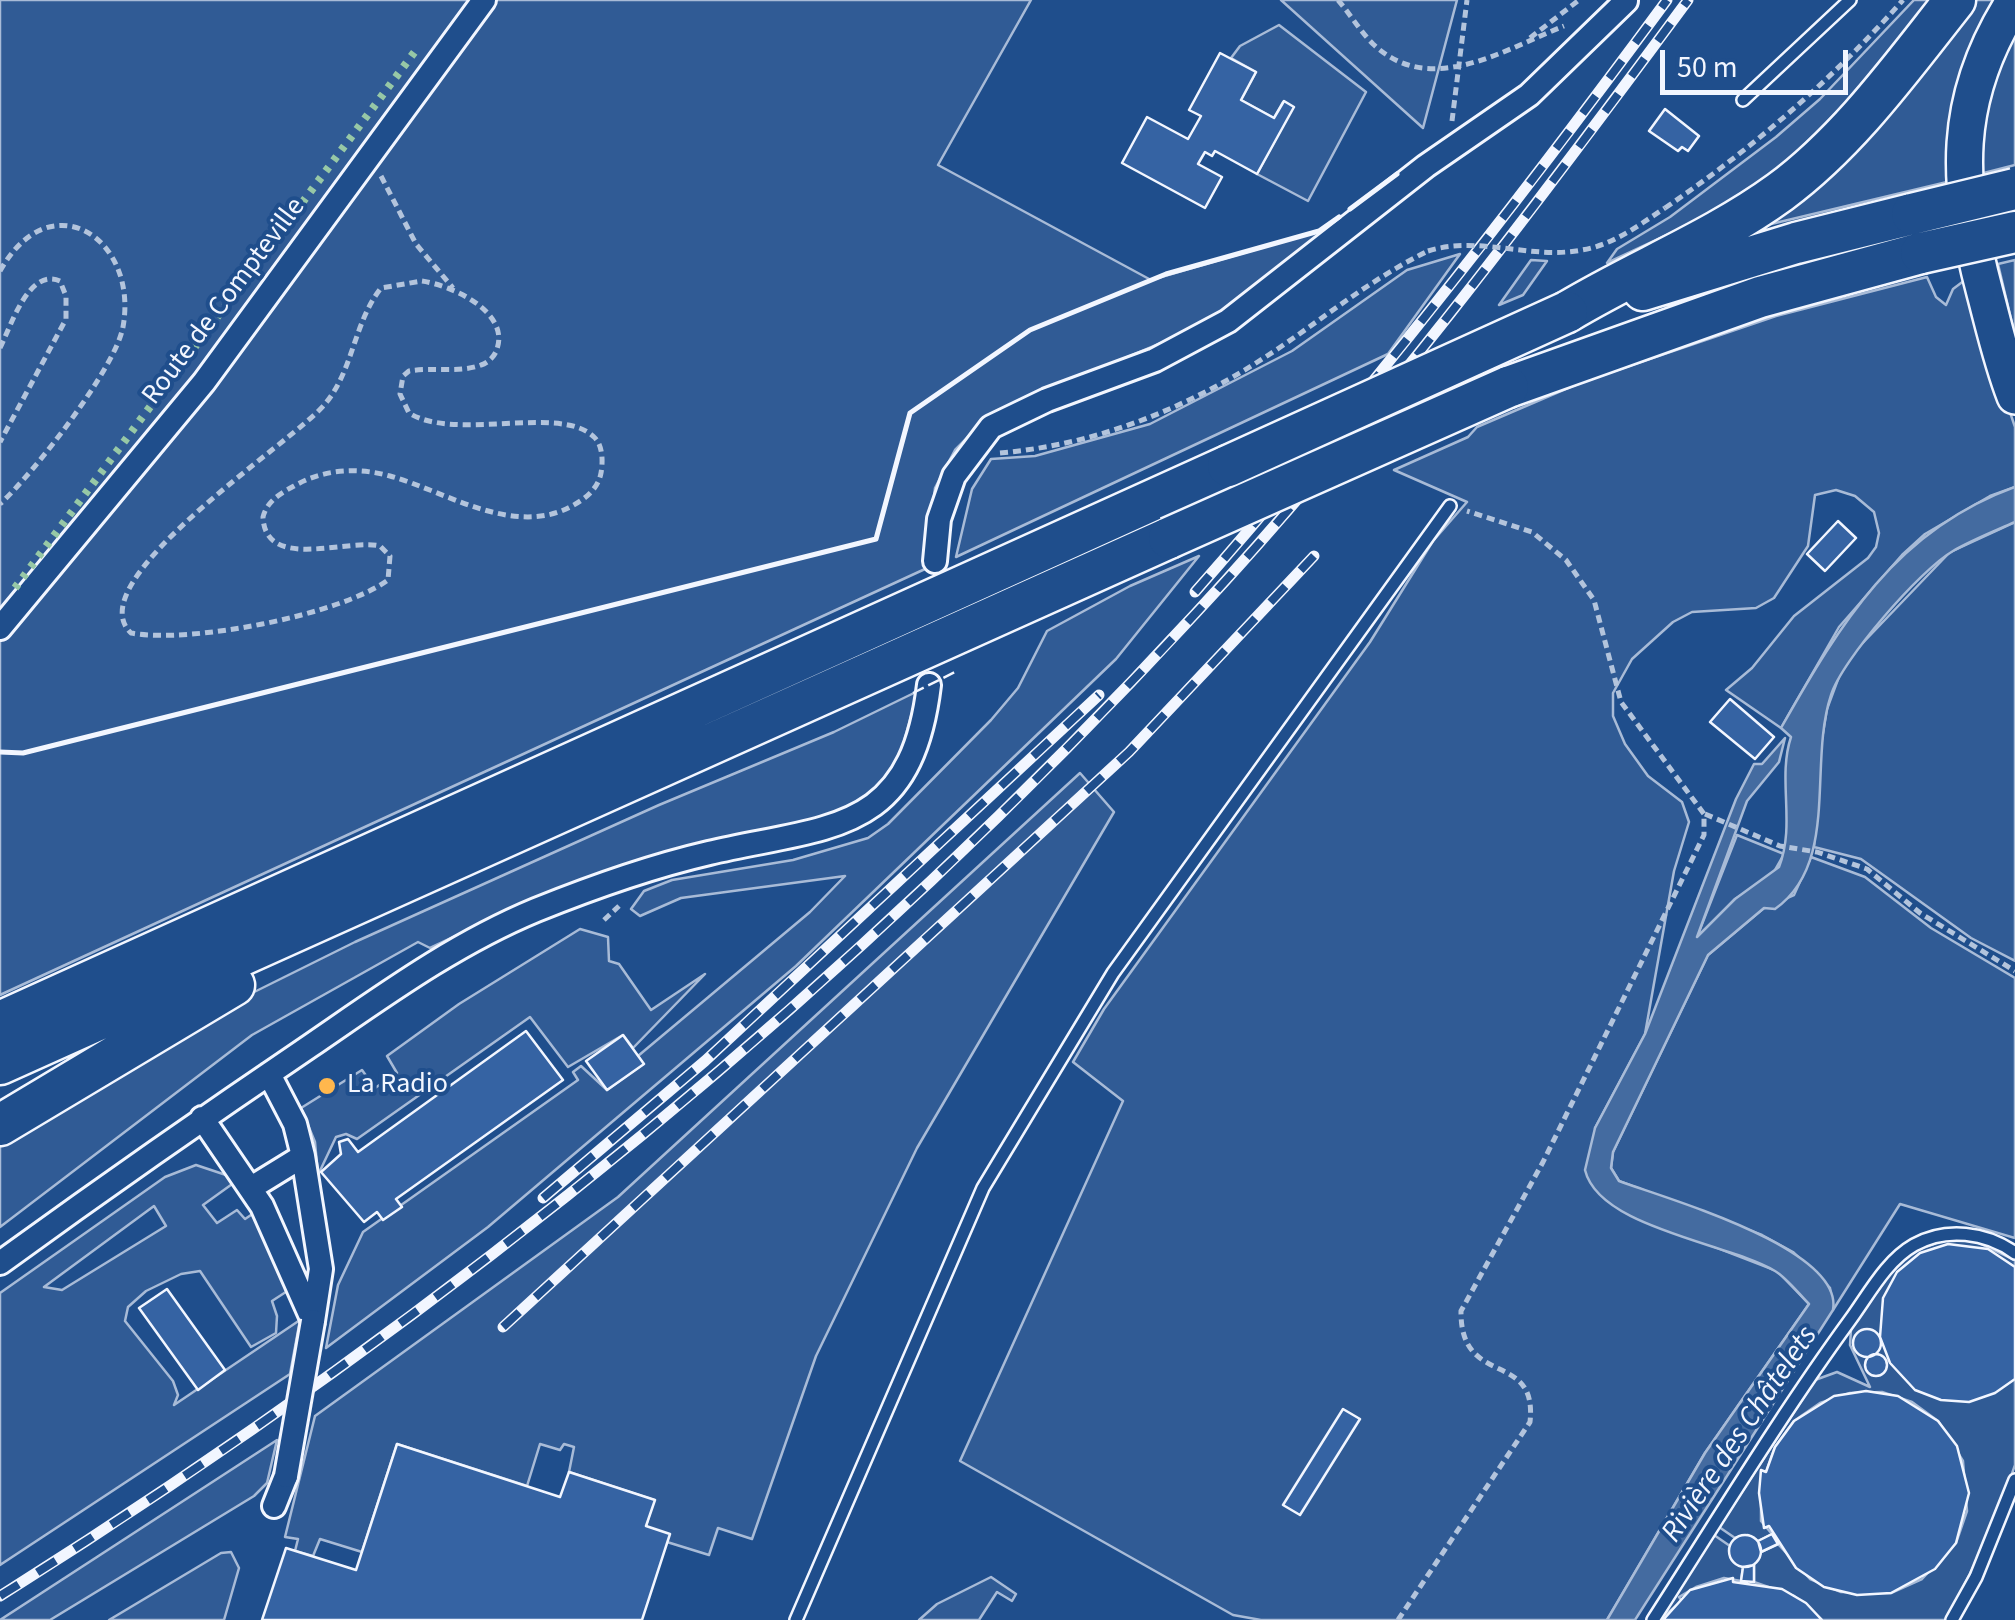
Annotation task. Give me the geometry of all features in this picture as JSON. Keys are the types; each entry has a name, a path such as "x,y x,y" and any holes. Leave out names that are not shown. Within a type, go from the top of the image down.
{"highway":[{"path":"0,1022 1567,312 1731,224 1782,190 1874,100 1955,0"},
{"path":"1567,312 1796,243 2015,189"},
{"path":"0,1064 1508,387 1760,297 2015,232"},
{"path":"0,1125 209,998 438,887 655,769"}],"main road":[{"path":"2015,0 1978,74 1961,160 1978,269 2015,396"}],"street":[{"name":"Route de Compteville","path":"0,628 168,428 484,0"},
{"path":"935,562 939,519 954,476 991,428 1047,400 1155,360 1228,321 1450,148 1529,95 1626,1"},
{"path":"0,1263 202,1118 428,965 517,918 663,864 832,827 862,812 890,790 912,760 925,721 929,685"},
{"path":"268,1074 295,1124 321,1269 286,1476 274,1506"},
{"path":"202,1118 251,1188 301,1287 313,1321"},
{"path":"251,1188 302,1156"}],"lane":[{"path":"1743,100 1850,0"},
{"path":"796,1620 983,1188 1113,972 1450,506"},
{"path":"1654,1620 1819,1362 1901,1254 1926,1240 1952,1234 1993,1240 2015,1253"},
{"path":"1952,1620 1976,1577 2015,1480"}],"path":[{"path":"1338,0 1373,43 1402,64 1422,71 1458,66 1575,22"},
{"path":"1450,148 1466,0"},
{"path":"1523,42 1579,0"},
{"path":"990,455 1053,448 1191,401 1278,348 1376,276 1428,252 1465,245 1578,251 1612,240 1753,145 1852,55 1903,0"},
{"path":"374,152 400,219 455,290 493,322 498,336 495,354 482,365 410,371 400,386 403,404 420,420 437,423 565,425 587,432 598,443 602,462 591,492 555,512 503,514 388,475 326,472 273,499 263,516 266,532 283,546 296,549 361,543 380,546 390,556 388,580 355,597 242,628 159,636 132,633 124,627 122,598 198,509 325,405 381,288 408,280 455,290"},
{"path":"0,272 15,248 42,228 69,224 83,228 105,245 112,258 124,310 118,344 40,463 0,504"},
{"path":"0,348 34,284 48,278 60,281 66,296 66,319 0,442"},
{"path":"1450,506 1532,532 1566,560 1594,600 1621,702 1704,814 1780,846 1817,852 1867,868 1920,913 2015,971"},
{"path":"1398,1620 1530,1422 1532,1400 1518,1378 1472,1355 1461,1339 1462,1311 1543,1162 1704,835 1704,814"}],"shaded area":[{"path":"0,0 1031,0 938,165 1151,280 1319,231 1322,238 1221,311 1173,338 990,415 955,450 935,488 925,569 0,995"},
{"path":"1281,0 1457,0 1423,128"},
{"path":"1914,0 1932,0 1841,108 1781,168 1699,220 1607,263 1617,249 1670,217 1776,137 1820,99"},
{"path":"1967,0 2001,0 1949,145 1947,182 1767,225"},
{"path":"1279,25 1366,92 1308,201 1257,174 1293,107 1283,102 1274,118 1241,100 1256,72 1231,58 1240,46"},
{"path":"2015,33 2015,165 1976,175 1986,101"},
{"path":"1460,254 1388,354 956,557 972,489 991,459 1035,456 1150,424 1292,351 1407,270"},
{"path":"1531,260 1547,261 1523,295 1499,305"},
{"path":"2015,260 2015,336 1998,264"},
{"path":"1927,277 1936,297 1946,305 1953,289 1965,280 2015,427 2015,487 1990,496 1925,534 1902,555 1839,627 1781,728 1726,690 1752,668 1794,616 1868,558 1876,547 1879,533 1874,512 1855,496 1836,490 1815,495 1808,546 1774,598 1756,608 1692,612 1673,622 1632,659 1613,693 1613,716 1625,744 1648,776 1682,802 1689,822 1674,871 1645,1034 1595,1128 1627,1213 1777,1271 1809,1304 1705,1453 1607,1620 1261,1620 1233,1615 960,1461 1123,1101 1073,1062 1104,1009 1370,642 1433,541 1467,502 1394,470 1468,437 1477,427 1582,382 1776,316"},
{"path":"2015,522 2015,961 1971,938 1861,859 1814,847 1819,757 1827,709 1840,674 1856,650 1950,552"},
{"path":"1199,556 1116,659 796,966 488,1227 326,1348 338,1285 363,1232 578,1080 573,1072 581,1066 607,1090 643,1064 638,1056 810,912 845,876 681,898 640,916 631,909 644,891 672,880 793,860 868,838 888,824 991,720 1018,688 1047,631 1130,586"},
{"path":"918,691 896,770 866,799 824,819 630,863 541,896 430,948 418,942 252,1035 0,1227 0,1145 226,1006 355,942 659,805 834,732"},
{"path":"1080,773 1114,812 917,1148 816,1356 752,1539 718,1528 709,1555 667,1542 646,1526 654,1500 569,1472 574,1447 564,1444 560,1450 540,1444 527,1486 397,1444 362,1552 320,1539 313,1556 295,1551 298,1539 285,1537 315,1416 618,1197"},
{"path":"1737,835 1784,854 1771,877 1735,899 1695,942"},
{"path":"1811,857 1865,877 1931,928 2015,978 2015,1238 1900,1204 1833,1310 1830,1288 1793,1252 1762,1235 1619,1181 1611,1168 1613,1152 1708,955 1764,908 1794,895"},
{"path":"580,929 608,937 609,961 619,964 651,1010 705,974 633,1048 623,1035 568,1067 530,1017 357,1139 346,1134 336,1137 318,1175 315,1142 301,1108 362,1070 375,1088 397,1073 387,1056 459,1004"},
{"path":"196,1165 232,1177 235,1182 203,1205 217,1223 237,1210 245,1219 254,1213 292,1288 272,1301 277,1316 276,1333 251,1347 200,1271 181,1274 146,1291 128,1307 125,1321 173,1381 178,1395 174,1405 300,1320 290,1374 0,1565 0,1293 165,1177","holes":["154,1206 166,1226 62,1290 44,1287"]},
{"path":"1944,1240 1975,1241 2015,1260 2015,1465 1994,1525 1947,1620 1822,1620 1794,1596 1754,1582 1754,1565 1761,1552 1778,1544 1810,1579 1841,1592 1891,1593 1922,1579 1956,1543 1967,1511 1963,1461 1938,1421 1912,1402 1882,1392 1850,1393 1820,1403 1794,1421 1775,1447 1766,1472 1761,1471 1761,1521 1772,1534 1758,1541 1748,1535 1735,1538 1719,1527 1815,1380 1837,1372 1870,1387 1850,1345 1851,1329 1893,1269 1912,1252"},
{"path":"277,1440 267,1483 254,1496 50,1620 0,1620"},
{"path":"1714,1535 1730,1546 1732,1560 1743,1567 1741,1581 1724,1578 1696,1587 1679,1597 1682,1601 1659,1620"},
{"path":"231,1552 239,1568 224,1620 109,1620 221,1553"},
{"path":"991,1577 1016,1594 1012,1601 997,1592 979,1620 919,1620 937,1604"}],"water":[{"name":"Rivière des Châtelets","path":"2015,487 2015,522 1939,561 1884,617 1850,660 1831,695 1825,722 1819,811 1808,866 1795,889 1775,909 1764,908 1708,955 1613,1152 1611,1168 1619,1181 1747,1229 1811,1266 1829,1287 1833,1310 1635,1620 1607,1620 1705,1453 1809,1304 1775,1271 1668,1232 1614,1206 1595,1190 1585,1170 1595,1128 1645,1034 1736,799 1754,764 1762,764 1785,738 1779,762 1747,801 1697,937 1735,899 1779,867 1786,834 1786,769 1791,737 1781,728 1826,653 1850,617 1904,555 1973,505"}],"building":[{"path":"1220,53 1256,72 1241,100 1274,118 1284,101 1294,107 1257,174 1215,151 1212,156 1205,152 1198,164 1222,177 1205,208 1122,163 1147,117 1188,139 1201,116 1189,110"},
{"path":"1665,109 1699,136 1688,151 1682,147 1678,151 1649,131"},
{"path":"1838,521 1856,538 1825,571 1807,554"},
{"path":"1730,699 1774,737 1755,759 1710,722"},
{"path":"526,1031 563,1080 396,1199 402,1207 383,1220 377,1212 364,1222 321,1172 341,1154 339,1142 348,1139 358,1152"},
{"path":"623,1035 644,1064 607,1090 586,1061"},
{"path":"1948,1244 1988,1249 2015,1267 2015,1379 1995,1393 1969,1402 1941,1400 1915,1390 1890,1363 1880,1337 1883,1298 1897,1272 1920,1253"},
{"path":"167,1289 225,1370 198,1390 139,1308"},
{"path":"1867,1329 1877,1333 1881,1343 1877,1353 1867,1357 1857,1353 1853,1343 1857,1333"},
{"path":"1876,1354 1884,1357 1884,1373 1876,1376 1868,1373 1865,1365 1868,1357"},
{"path":"1866,1391 1898,1396 1938,1421 1957,1446 1969,1493 1956,1543 1935,1569 1891,1593 1857,1595 1824,1587 1796,1568 1769,1526 1764,1528 1759,1493 1761,1470 1766,1472 1775,1447 1794,1421 1834,1396"},
{"path":"1343,1409 1360,1419 1300,1515 1283,1505"},
{"path":"397,1444 560,1497 569,1472 655,1500 646,1526 670,1534 642,1620 262,1620 286,1548 356,1570"},
{"path":"1772,1534 1778,1544 1761,1552 1758,1541"},
{"path":"1745,1535 1756,1540 1761,1551 1756,1562 1745,1567 1734,1562 1729,1551 1734,1540"},
{"path":"1754,1565 1754,1582 1741,1581 1743,1567"},
{"path":"1733,1578 1733,1582 1782,1589 1806,1603 1822,1620 1663,1620 1690,1590"}],"railway":[{"path":"1195,592 1437,301 1667,0"},
{"path":"0,1596 322,1380 478,1265 630,1145 778,1020 922,890 1061,754 1195,614 1326,466 1511,236 1688,0"},
{"path":"503,1327 1129,752 1314,556"},
{"path":"543,1198 705,1061 1099,695"}],"hedge":[{"path":"15,588 419,46"}],"fence":[{"path":"913,693 955,672"}],"wall":[{"path":"1350,209 1397,174"},
{"path":"0,752 23,753 876,539 910,413 1030,330 1166,274 1319,231 1339,217"}],"place":[{"name":"La Radio","path":"327,1086"}]}
